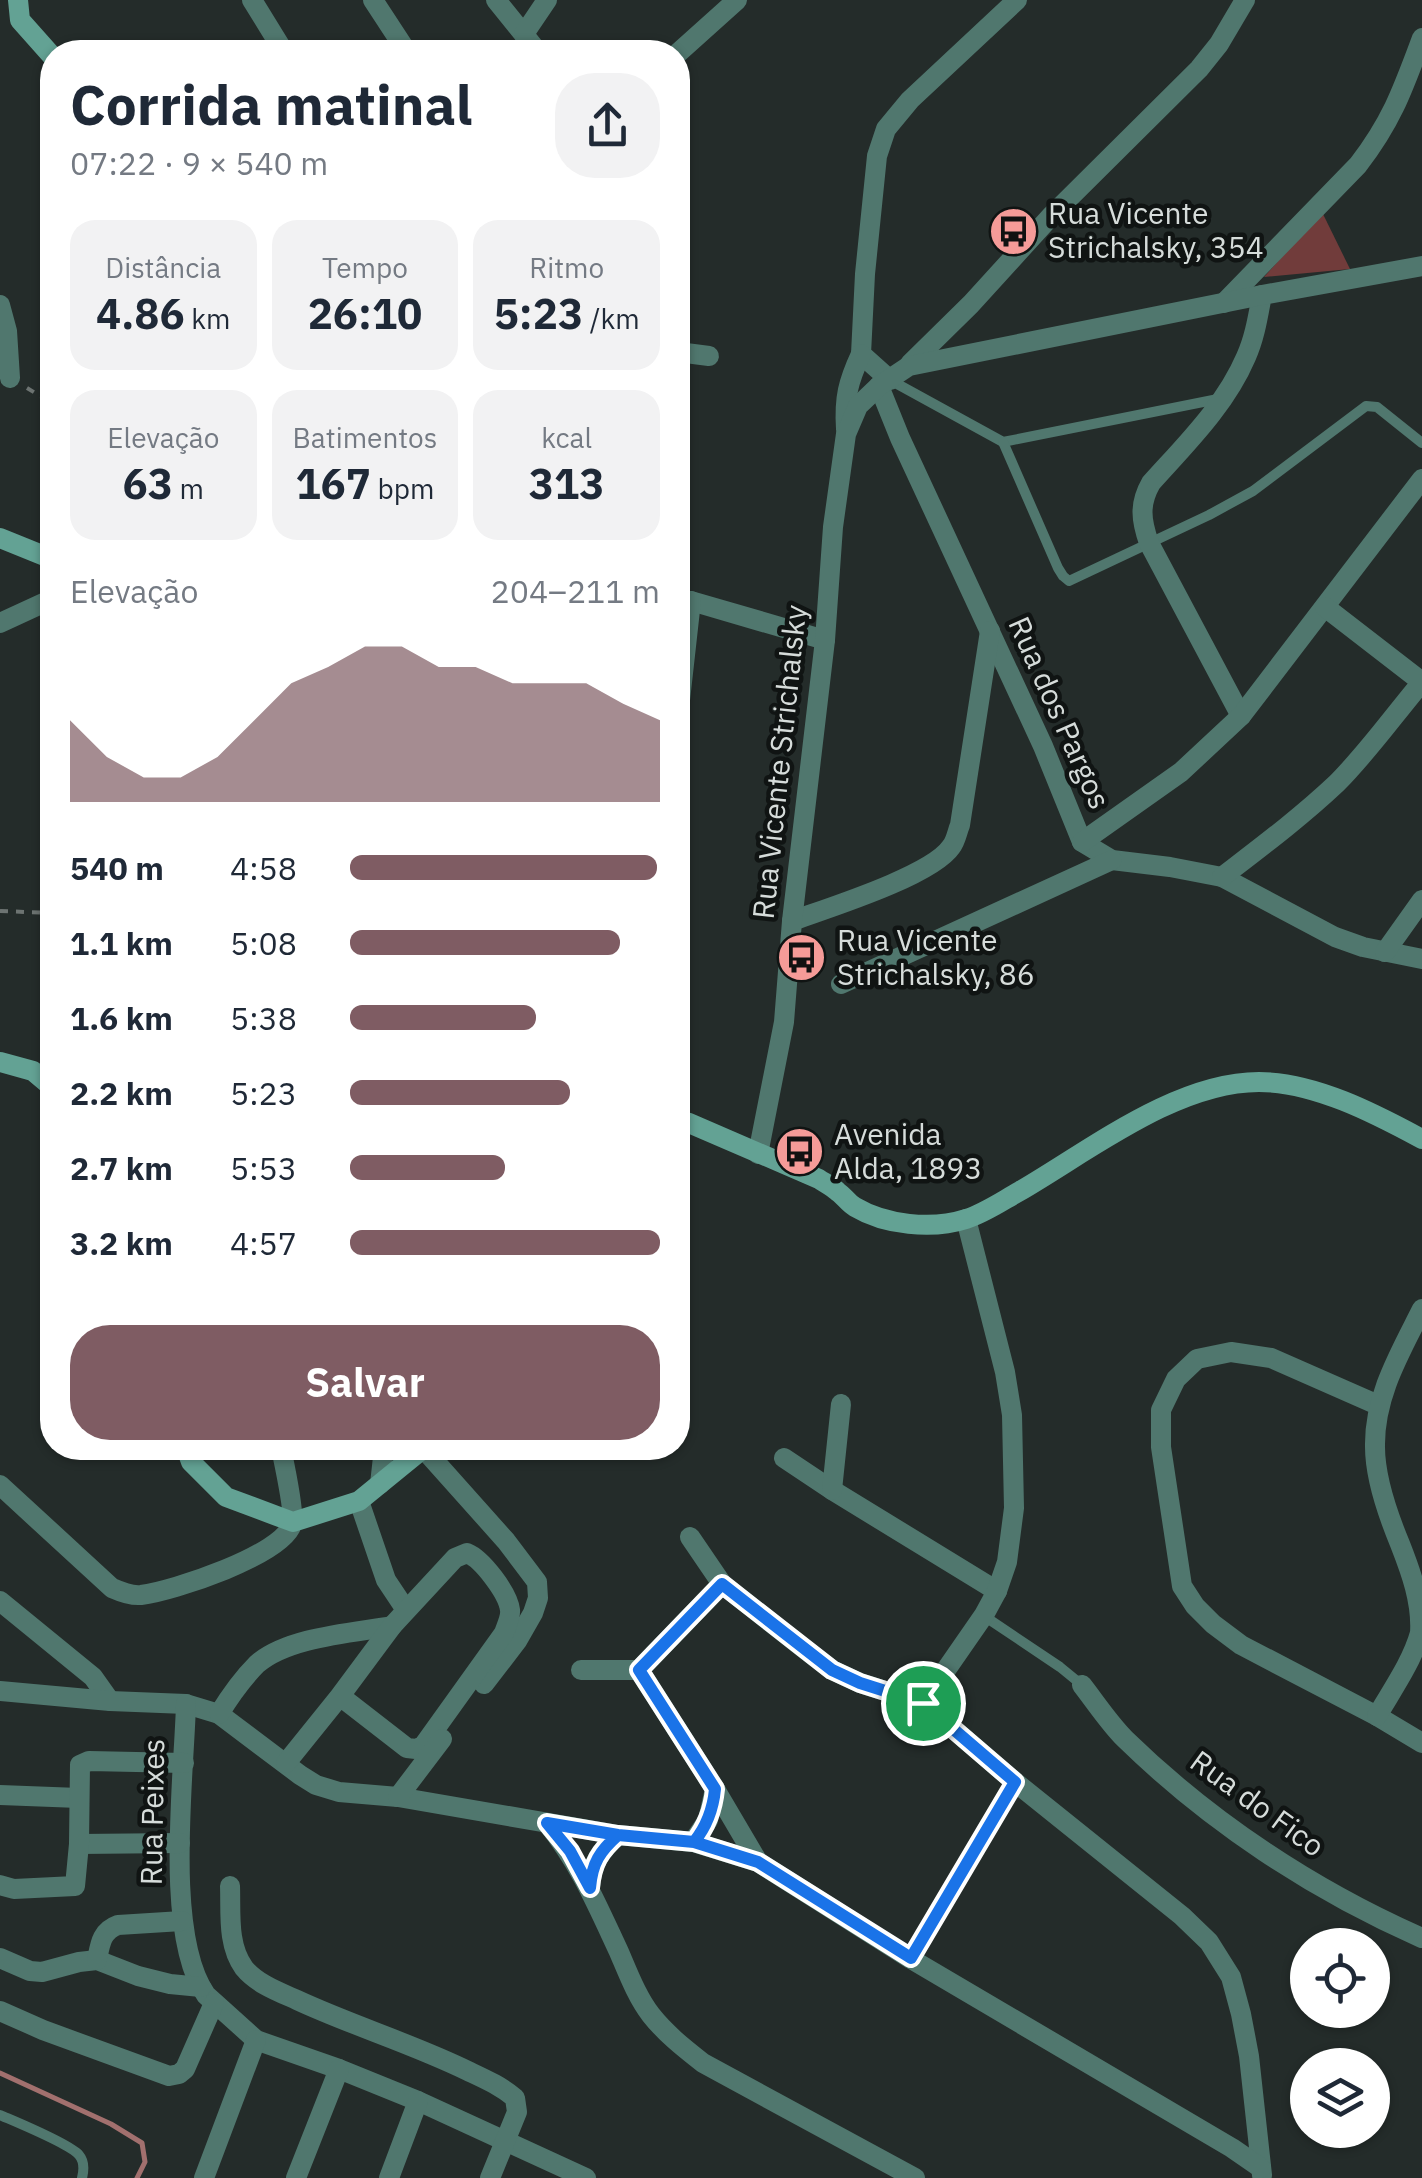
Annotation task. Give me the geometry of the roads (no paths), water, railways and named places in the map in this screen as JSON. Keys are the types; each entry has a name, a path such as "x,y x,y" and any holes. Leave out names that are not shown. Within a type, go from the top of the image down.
{"street":[{"path":"18,0 20,20 40,42"},
{"path":"252,0 277,40"},
{"path":"374,0 399,40"},
{"path":"496,0 529,40"},
{"path":"524,34 547,0"},
{"path":"690,42 737,0"},
{"path":"846,434 844,400 861,354 865,274 881,140 910,100 1017,0"},
{"path":"909,366 1052,215 1199,69 1245,0"},
{"path":"1224,303 1374,144 1399,101 1422,38"},
{"path":"909,366 1422,266"},
{"path":"1242,716 1149,543 1142,524 1143,497 1224,398 1247,356 1262,295"},
{"path":"0,305 7,331 5,376"},
{"path":"690,354 710,356"},
{"path":"861,354 884,383"},
{"name":"Rua Vicente Strichalsky","path":"758,1154 784,1022 825,640 833,527 846,434 858,406 909,366"},
{"name":"Rua dos Pargos","path":"884,383 900,438 1043,746 1082,842 1112,860 1222,877 1335,937 1362,947 1422,958"},
{"path":"1082,842 1181,772 1242,716 1422,479"},
{"path":"0,538 40,554"},
{"path":"0,622 40,604"},
{"path":"690,604 825,640"},
{"path":"1222,877 1337,782 1370,748 1422,682 1326,607"},
{"path":"792,921 912,875 953,846 960,825 990,630"},
{"path":"840,984 1112,860"},
{"path":"1385,952 1422,900"},
{"path":"0,1062 33,1070 40,1076"},
{"path":"690,1123 819,1179 852,1206 877,1216 919,1224 966,1219 1132,1121 1200,1092 1238,1083 1298,1085 1422,1139"},
{"path":"923,1703 997,1591 1007,1562 1014,1508 1012,1414 966,1219"},
{"path":"1377,1716 1406,1667 1420,1631 1415,1575 1383,1494 1375,1448 1378,1405 1422,1309"},
{"path":"1378,1405 1272,1358 1231,1352 1197,1359 1176,1379 1162,1410 1161,1447 1182,1586 1196,1606 1240,1644 1422,1742"},
{"path":"832,1490 840,1404"},
{"path":"784,1458 997,1591"},
{"path":"190,1460 226,1497 293,1522 359,1501 409,1460"},
{"path":"0,1486 112,1588 136,1595 250,1560 285,1537 293,1522 283,1460"},
{"path":"380,1484 383,1460"},
{"path":"398,1798 517,1641 538,1598 537,1582 527,1568 434,1460"},
{"path":"359,1501 399,1618"},
{"path":"690,1537 722,1584 832,1670 923,1703 1209,1942 1230,1977 1240,2014 1249,2056 1262,2173"},
{"path":"286,1764 399,1618 455,1558 466,1553 476,1557 502,1590 511,1611 504,1633 423,1746 408,1748 340,1696"},
{"path":"580,1670 639,1670 722,1584"},
{"path":"0,1601 93,1677 110,1700"},
{"path":"219,1714 238,1684 274,1652 399,1618"},
{"path":"639,1670 758,1862"},
{"name":"Rua do Fico","path":"1082,1685 1124,1738 1232,1828 1338,1897 1422,1938"},
{"path":"0,1692 186,1704 219,1714 316,1785 340,1792 618,1835 694,1842 758,1862 911,1958 1232,2148 1262,2173"},
{"name":"Rua Peixes","path":"186,1704 180,1843 182,1920 186,1945 208,1995"},
{"path":"0,1885 14,1889 75,1886 80,1765 89,1761 184,1762"},
{"path":"694,1842 708,1820 715,1789"},
{"path":"0,1795 79,1798"},
{"path":"547,1823 570,1851 590,1888 634,1987 649,2012 676,2042 719,2072 915,2178"},
{"path":"590,1888 595,1859 618,1835"},
{"path":"79,1844 180,1843"},
{"path":"230,1886 235,1949 245,1969 266,1986 444,2059 515,2098 517,2112 490,2178"},
{"path":"97,1960 104,1934 110,1928 182,1920"},
{"path":"0,1958 42,1972 97,1960 208,1995 256,2040 418,2101 582,2177"},
{"path":"0,2011 169,2076 185,2068 208,1995"},
{"path":"204,2178 256,2040"},
{"path":"296,2178 338,2068"},
{"path":"389,2178 418,2101"}],"lane":[{"path":"884,383 1002,442 1224,398"},
{"path":"1002,442 1058,568 1066,579 1073,580 1253,492 1366,406 1377,407 1422,443"},
{"path":"984,1616 1082,1685"},
{"path":"0,2115 79,2154 84,2168 82,2178"}],"waterway":[{"path":"0,2073 111,2124 142,2143 145,2162 137,2178"}],"place":[{"name":"Rua Vicente Strichalsky, 354","path":"1013,231"},
{"name":"Rua Vicente Strichalsky, 86","path":"802,958"},
{"name":"Avenida Alda, 1893","path":"799,1152"}]}
